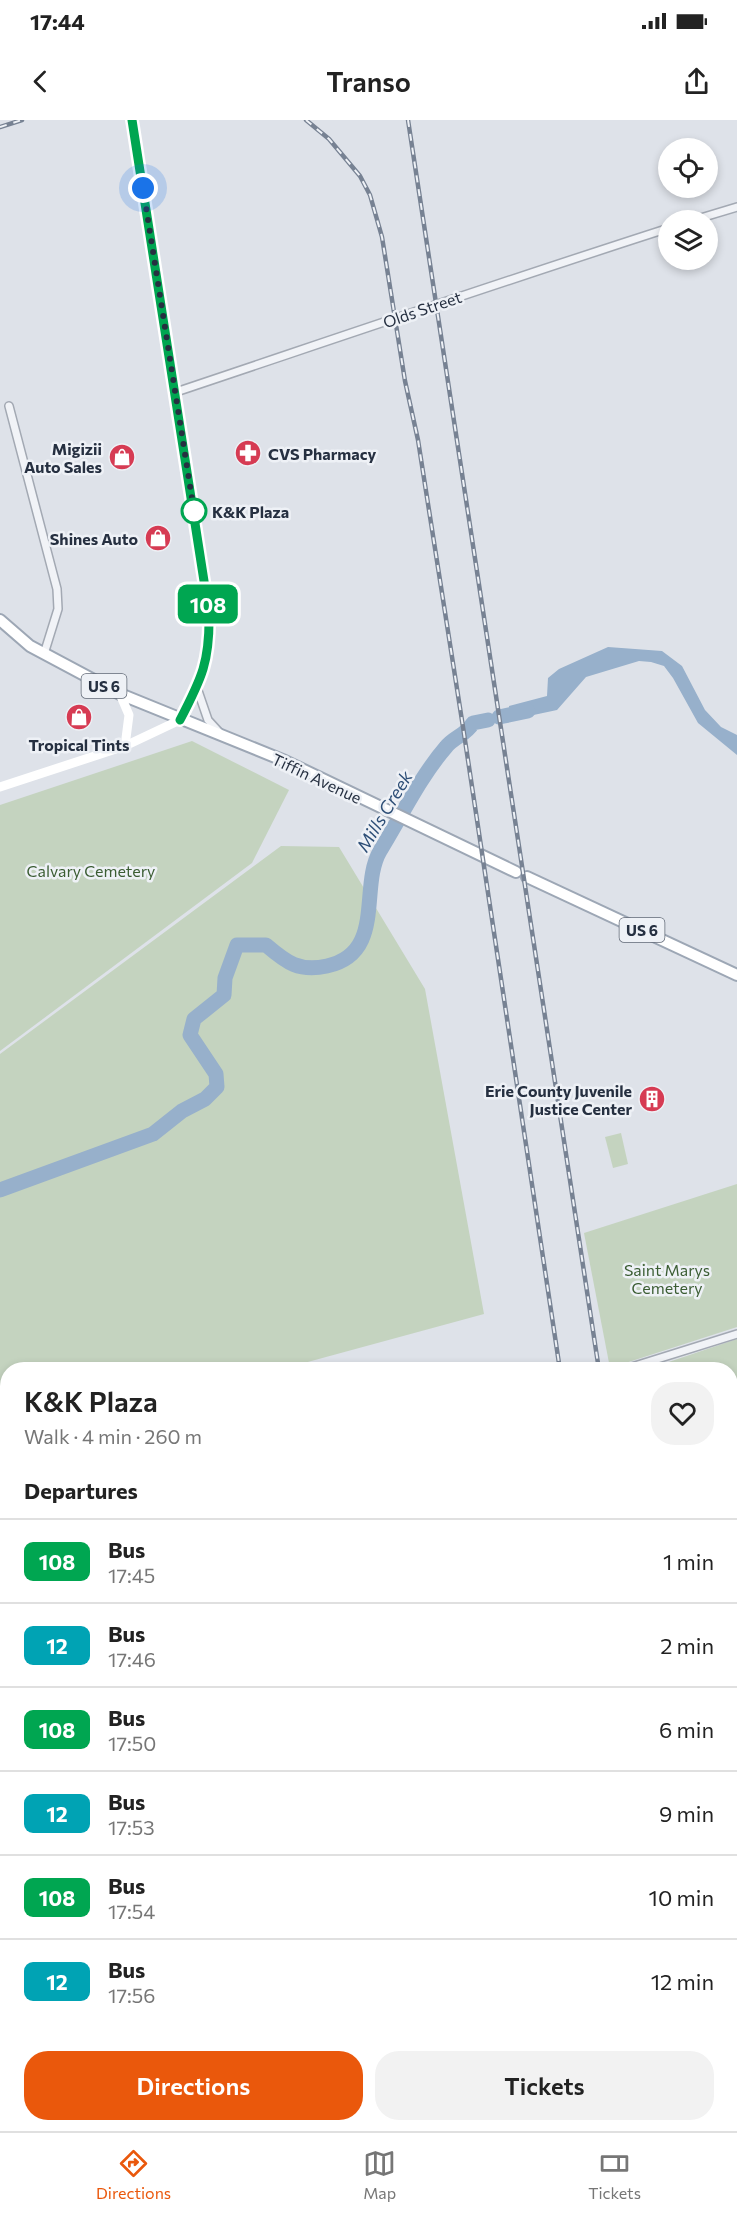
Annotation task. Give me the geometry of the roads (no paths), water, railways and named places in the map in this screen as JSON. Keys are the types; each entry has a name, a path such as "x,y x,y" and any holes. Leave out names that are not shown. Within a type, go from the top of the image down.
{"main road":[{"name":"US 6","path":"0,620 44,654 120,694 180,720"},
{"path":"120,694 129,715 125,746"},
{"path":"0,787 125,746 180,720"},
{"name":"Tiffin Avenue","path":"180,720 285,761 516,872"},
{"name":"US 6","path":"527,877 737,975"}],"street":[{"path":"132,120 209,613 210,646 206,667 180,720"},
{"path":"718,213 737,207"},
{"name":"Olds Street","path":"176,392 436,306 484,287 658,232"},
{"path":"9,406 57,589 58,609 44,654"},
{"path":"197,688 208,720 225,738"},
{"path":"648,1362 737,1334"}],"water":[{"path":"608,647 662,651 682,666 705,710 721,727 737,735 737,755 698,723 664,666 651,662 639,661 586,677 557,710 510,720 509,706 547,696 548,678 559,669"}],"waterway":[{"name":"Mills Creek","path":"499,717 528,711"},
{"name":"Mills Creek","path":"0,1190 153,1134 182,1111 205,1099 217,1087 216,1074 190,1035 194,1019 224,995 225,978 237,945 266,945 280,957 301,967 317,968 345,959 357,948 364,933 374,866 380,851 411,798 449,744 473,723 488,720"}],"railway":[{"path":"0,127 22,120"},
{"path":"306,120 329,139 360,176 370,195 382,237 405,381 418,440 559,1362"},
{"path":"408,120 598,1362"}],"place":[{"name":"CVS Pharmacy","path":"248,453"},
{"name":"Migizii Auto Sales","path":"122,457"},
{"name":"K&K Plaza","path":"194,511"},
{"name":"Shines Auto","path":"158,538"},
{"name":"Tropical Tints","path":"79,717"},
{"name":"Erie County Juvenile Justice Center","path":"652,1099"}],"park label":[{"name":"Calvary Cemetery","path":"91,870"},
{"name":"Saint Marys Cemetery","path":"667,1278"}]}
